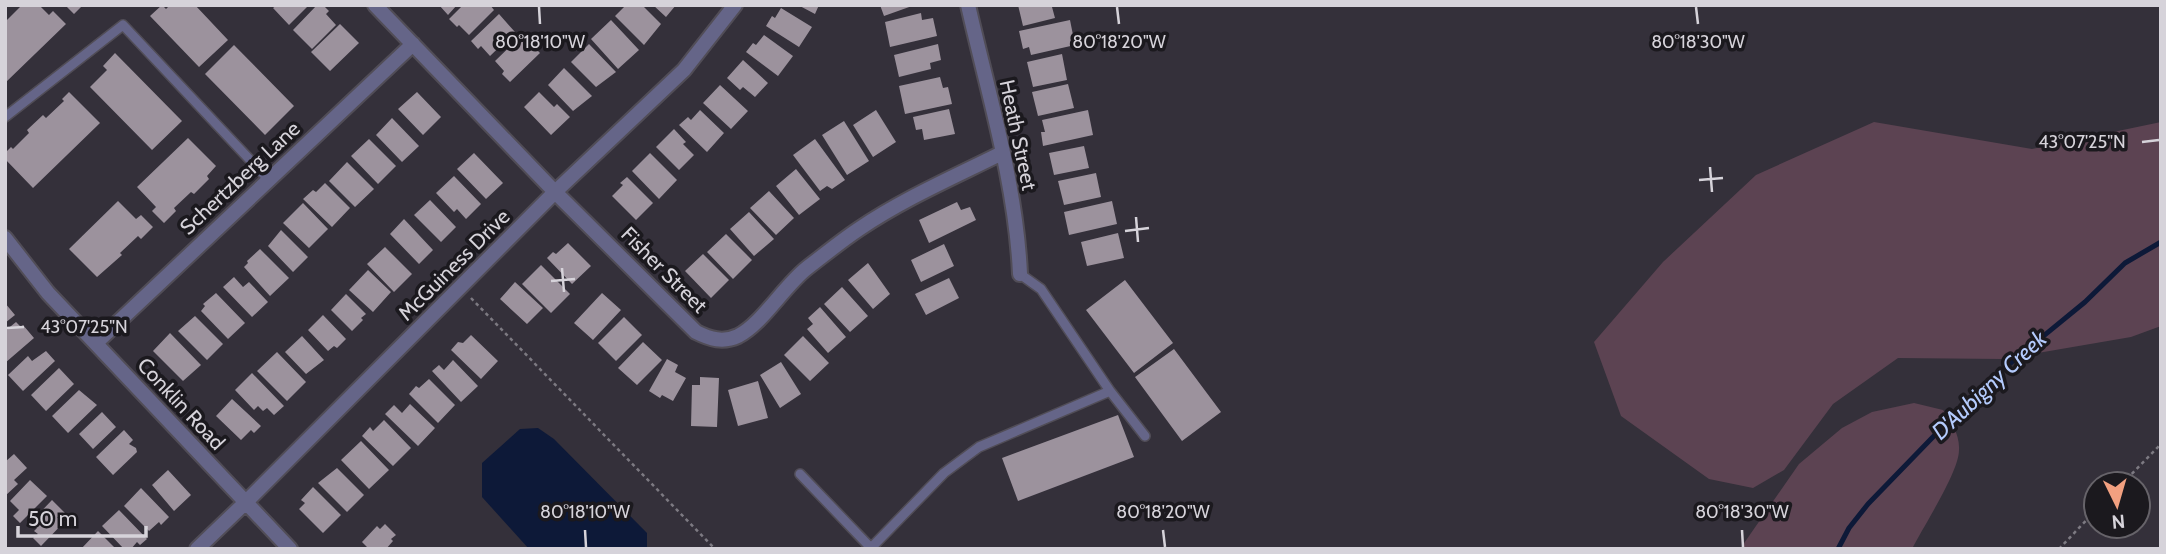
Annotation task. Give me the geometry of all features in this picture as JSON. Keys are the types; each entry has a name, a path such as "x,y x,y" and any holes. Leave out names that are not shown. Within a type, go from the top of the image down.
{"street":[{"name":"Fisher Street","path":"375,5 555,192 696,332 709,338 723,340 737,336 802,272 859,229 1002,153"},
{"name":"McGuiness Drive","path":"197,549 555,192 684,70 735,5"},
{"name":"Heath Street","path":"968,5 1002,153 1019,245 1020,274"},
{"name":"Schertzberg Lane","path":"96,343 413,44"},
{"name":"Conklin Road","path":"5,238 48,293 290,549"}],"lane":[{"path":"5,117 123,25 269,180"},
{"path":"1020,274 1041,289 1110,391 1145,436"},
{"path":"800,474 870,548 944,473 979,447 1110,391"}],"path":[{"path":"460,288 715,549"},
{"path":"2136,470 2161,444"},
{"path":"2059,549 2082,525"}],"shaded area":[{"path":"1874,122 2032,149 2161,122 2161,326 2131,337 2003,359 1898,358 1833,404 1784,470 1753,488 1709,479 1621,416 1594,342 1663,262 1756,175"},
{"path":"1914,403 1943,410 1956,434 1959,450 1947,485 1912,549 1740,549 1799,464 1842,428 1872,412"}],"water":[{"path":"538,428 554,439 647,533 647,549 529,549 482,497 482,463 520,429"}],"building":[{"path":"22,5 39,5 49,15 53,11 66,24 5,83 5,22"},
{"path":"65,5 83,5 74,14"},
{"path":"162,5 166,9 170,5 195,5 228,40 199,67 150,16"},
{"path":"277,5 309,5 289,25 273,8"},
{"path":"317,5 323,5 329,11 326,14 336,25 312,49 293,30"},
{"path":"439,5 457,5 448,15"},
{"path":"463,5 490,5 494,10 469,35 449,19"},
{"path":"626,5 642,5 661,24 644,45 615,16"},
{"path":"653,5 676,5 666,17"},
{"path":"798,5 819,5 815,14"},
{"path":"880,5 912,5 912,6 884,16"},
{"path":"1018,5 1057,5 1052,7 1055,18 1023,26"},
{"path":"781,8 812,27 799,47 766,26"},
{"path":"921,13 922,20 933,18 937,36 890,47 885,22"},
{"path":"499,14 515,32 490,56 481,46 478,49 471,41"},
{"path":"611,20 639,50 618,69 591,39"},
{"path":"1070,20 1075,45 1031,55 1029,47 1023,49 1019,31"},
{"path":"340,24 359,43 330,71 311,52"},
{"path":"522,35 540,53 510,82 495,61"},
{"path":"764,35 793,56 778,76 746,52"},
{"path":"589,44 616,72 596,87 571,62"},
{"path":"938,44 941,60 930,63 931,69 899,77 894,55"},
{"path":"234,45 294,106 265,135 205,74"},
{"path":"115,53 182,121 152,150 90,87 107,70 103,66"},
{"path":"1062,54 1067,80 1033,87 1027,62"},
{"path":"743,60 768,83 755,97 743,87 740,90 727,78"},
{"path":"564,68 592,96 573,111 548,85"},
{"path":"940,77 943,88 948,87 952,104 905,114 899,86"},
{"path":"1068,84 1074,108 1038,116 1032,92"},
{"path":"720,85 748,111 731,129 703,103"},
{"path":"69,92 100,123 33,188 5,159 5,153 29,133 27,130 43,115 46,118 64,101 62,99"},
{"path":"417,92 441,117 423,135 398,109"},
{"path":"539,92 554,107 557,104 570,117 551,135 524,107"},
{"path":"949,109 955,134 924,140 922,129 916,130 913,117"},
{"path":"700,110 724,133 707,152 679,125 688,117 691,120"},
{"path":"876,110 896,142 873,157 853,125"},
{"path":"1088,110 1093,135 1043,146 1041,132 1045,132 1042,120"},
{"path":"392,118 419,146 402,162 376,135"},
{"path":"844,121 869,161 847,175 822,135"},
{"path":"674,129 694,155 679,170 656,147"},
{"path":"188,138 216,166 207,176 209,179 174,208 176,211 164,223 152,211 156,207 137,187"},
{"path":"369,139 396,166 378,184 351,156"},
{"path":"815,139 845,180 832,189 827,186 820,191 793,155"},
{"path":"1084,146 1089,168 1054,175 1049,153"},
{"path":"474,153 503,183 486,199 457,169"},
{"path":"650,153 677,180 659,199 632,171"},
{"path":"347,162 374,189 355,207 329,181"},
{"path":"796,169 820,199 799,215 776,186"},
{"path":"1096,173 1101,197 1064,205 1058,181"},
{"path":"454,176 481,204 466,219 457,209 454,212 436,193"},
{"path":"627,177 653,203 636,220 612,196"},
{"path":"325,183 350,208 332,227 303,199"},
{"path":"769,191 794,218 776,235 750,208"},
{"path":"430,200 456,227 441,242 414,215"},
{"path":"118,201 136,219 141,215 153,227 141,239 138,236 120,253 122,255 97,277 69,249"},
{"path":"1112,201 1117,224 1069,235 1064,212"},
{"path":"957,202 961,210 970,207 976,220 929,243 919,220"},
{"path":"303,203 328,229 309,248 283,223"},
{"path":"749,212 774,239 754,256 730,229"},
{"path":"404,219 433,250 419,264 390,234"},
{"path":"281,230 308,257 293,272 268,246"},
{"path":"1118,233 1124,258 1087,266 1081,242"},
{"path":"726,234 752,260 733,279 707,252"},
{"path":"568,243 591,266 572,284 547,258"},
{"path":"944,244 954,266 921,282 911,260"},
{"path":"385,247 412,274 394,292 367,264"},
{"path":"260,249 289,278 270,296 244,267"},
{"path":"703,254 729,280 711,298 685,271"},
{"path":"868,263 890,294 873,309 848,280"},
{"path":"541,265 570,294 551,313 522,284"},
{"path":"368,270 391,292 373,312 349,290"},
{"path":"234,277 243,287 249,282 268,302 252,317 223,287"},
{"path":"949,278 959,298 926,315 915,294"},
{"path":"1125,280 1173,343 1134,373 1086,310"},
{"path":"515,282 543,308 527,324 500,299"},
{"path":"842,287 868,316 850,332 824,304"},
{"path":"216,293 245,323 228,339 201,311 205,306 203,304"},
{"path":"602,293 621,310 593,340 574,323"},
{"path":"346,294 366,314 352,331 331,310"},
{"path":"5,303 15,315 5,323"},
{"path":"820,307 846,337 828,353 807,329 813,324 808,318"},
{"path":"323,315 346,339 337,348 334,346 328,351 308,330"},
{"path":"195,316 223,344 207,360 178,331"},
{"path":"624,317 642,335 616,361 598,343"},
{"path":"16,322 21,327 23,325 34,338 5,363 5,331"},
{"path":"170,333 201,365 183,381 153,351"},
{"path":"471,335 498,361 481,379 451,350 458,342 463,343"},
{"path":"302,336 324,360 306,374 285,352"},
{"path":"803,336 829,363 810,381 784,355"},
{"path":"643,342 662,360 637,385 618,368"},
{"path":"1174,349 1221,412 1182,441 1135,377"},
{"path":"46,351 55,361 23,391 8,375 28,356 32,361"},
{"path":"277,352 306,382 287,401 257,371"},
{"path":"667,359 678,365 675,372 686,378 673,401 662,395 660,398 649,391"},
{"path":"453,360 478,386 461,402 432,371 439,365 444,370"},
{"path":"781,362 801,394 780,408 760,375"},
{"path":"59,368 74,384 46,411 31,395"},
{"path":"252,373 284,406 274,415 267,408 263,411 258,406 254,410 235,390"},
{"path":"700,377 719,378 717,427 691,426 692,385 700,385"},
{"path":"429,379 455,405 438,423 409,394 416,386 419,388"},
{"path":"758,381 768,418 738,426 728,390"},
{"path":"79,390 97,405 68,433 52,416"},
{"path":"232,399 261,426 254,433 251,430 241,440 216,416"},
{"path":"410,404 435,428 418,446 385,414 394,405 402,413"},
{"path":"102,412 116,427 93,449 79,434"},
{"path":"1118,415 1134,457 1018,501 1002,458"},
{"path":"384,420 411,448 393,466 362,436 370,427 373,431"},
{"path":"124,430 133,440 129,444 136,448 137,452 113,475 96,457"},
{"path":"361,441 389,470 369,489 341,460"},
{"path":"14,454 27,468 14,480 18,484 5,496 5,462"},
{"path":"337,468 364,495 347,512 318,483"},
{"path":"168,470 191,495 174,511 152,485"},
{"path":"30,480 47,496 20,523 13,516 19,510 10,501"},
{"path":"313,487 341,515 323,533 299,509 305,503 301,500"},
{"path":"141,488 169,517 149,531 124,506"},
{"path":"52,500 69,517 41,546 33,538 38,534 34,531 37,528 31,522"},
{"path":"119,510 147,539 140,545 137,542 131,549 124,549 102,526"},
{"path":"385,524 396,535 391,539 393,541 386,549 366,549 362,542 377,526 380,529"},
{"path":"98,531 116,549 81,549"}],"waterway":[{"name":"D'Aubigny Creek","path":"1838,549 1849,528 1868,504 1962,407 2085,302 2125,263 2161,242"}]}
